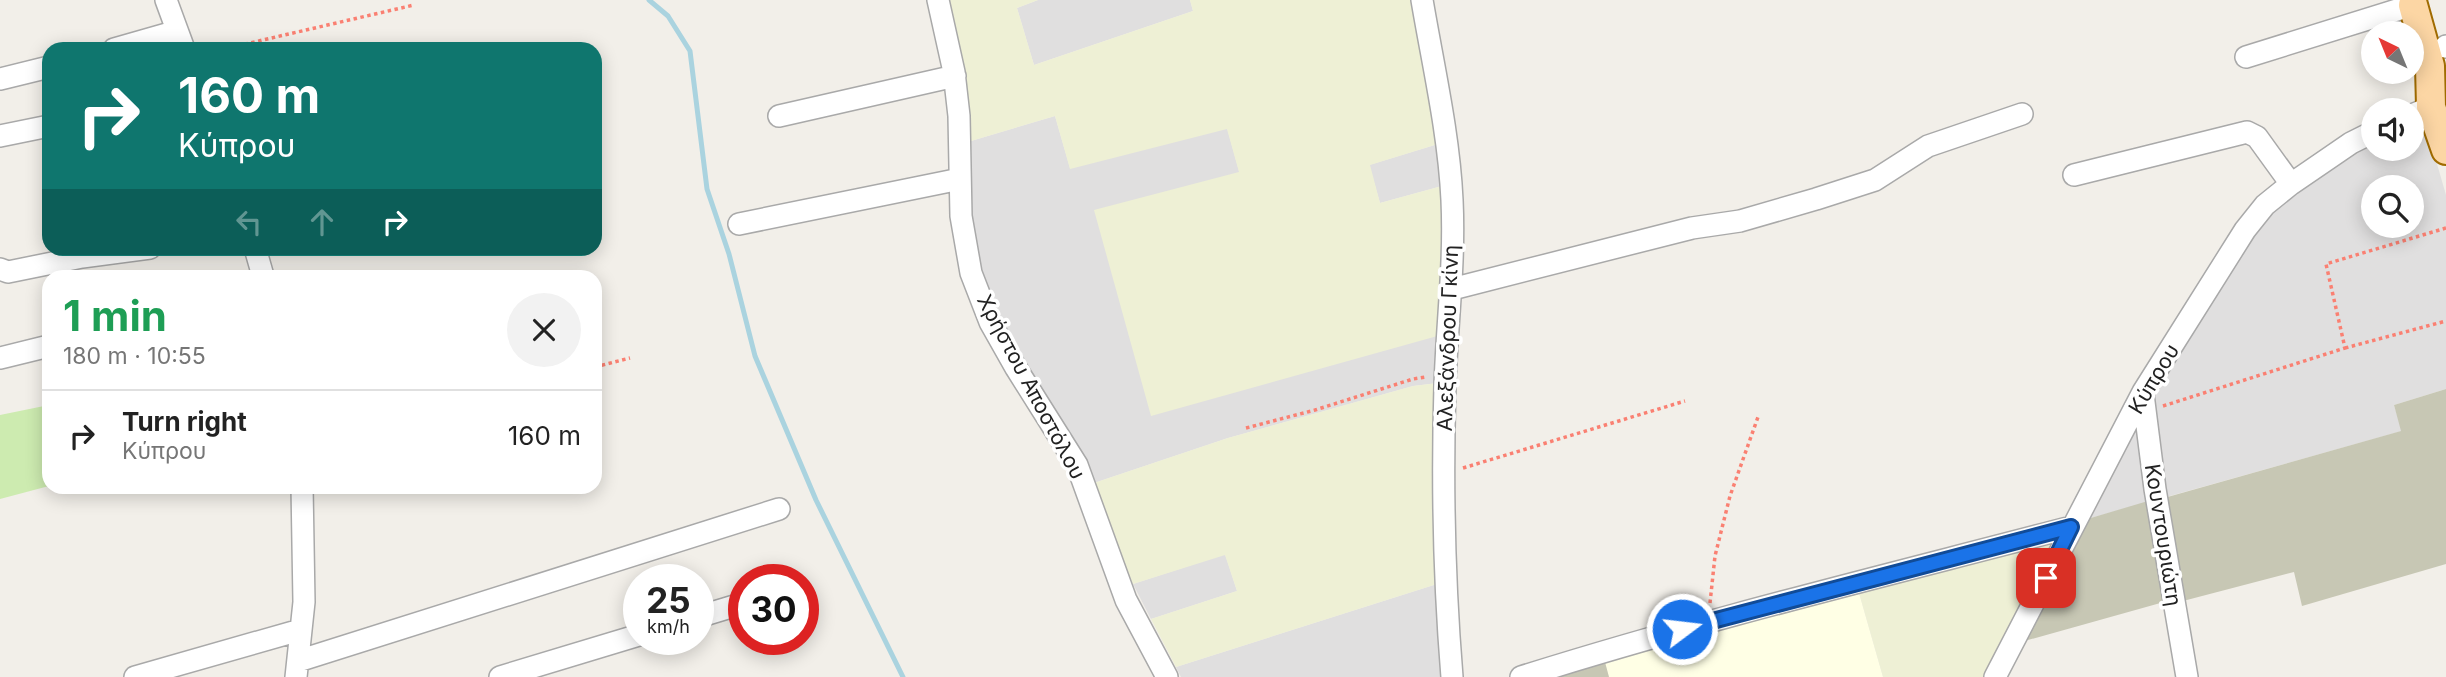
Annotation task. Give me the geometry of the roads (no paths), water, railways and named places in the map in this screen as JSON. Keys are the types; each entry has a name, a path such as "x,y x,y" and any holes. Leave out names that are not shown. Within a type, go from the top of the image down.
{"main road":[{"path":"2412,3 2446,53 2439,75 2432,85 2431,112"},
{"path":"2412,3 2430,66 2431,112 2446,150"}],"street":[{"path":"166,0 180,40"},
{"name":"Χρήστου Αποστόλου","path":"938,0 955,76 959,116 961,216 971,273 990,322 1077,465 1126,600 1167,677"},
{"name":"Αλεξάνδρου Γκίνη","path":"1422,0 1440,103 1452,199 1452,289 1443,474 1444,589 1452,677"},
{"path":"2246,57 2412,3"},
{"path":"0,79 42,69"},
{"path":"779,116 955,76"},
{"path":"1452,289 1692,228 1740,221 1816,199 1875,180 1928,146 2022,114"},
{"path":"0,136 42,127"},
{"path":"2074,175 2247,132 2257,137 2291,184"},
{"name":"Κύπρου","path":"1995,677 2071,527 2245,230 2265,205 2291,184 2361,138"},
{"path":"739,224 960,178"},
{"path":"0,269 8,272 90,256"},
{"path":"0,358 42,348"},
{"name":"Κουντουριώτη","path":"2144,402 2155,489 2187,677"},
{"path":"302,494 304,602 297,669 779,509"},
{"path":"1521,677 1602,651 2071,527"},
{"path":"135,677 300,630"},
{"path":"500,677 623,640"}],"waterway":[{"path":"649,0 668,16 690,51 707,189 729,254 755,356 816,500 903,677"}]}
